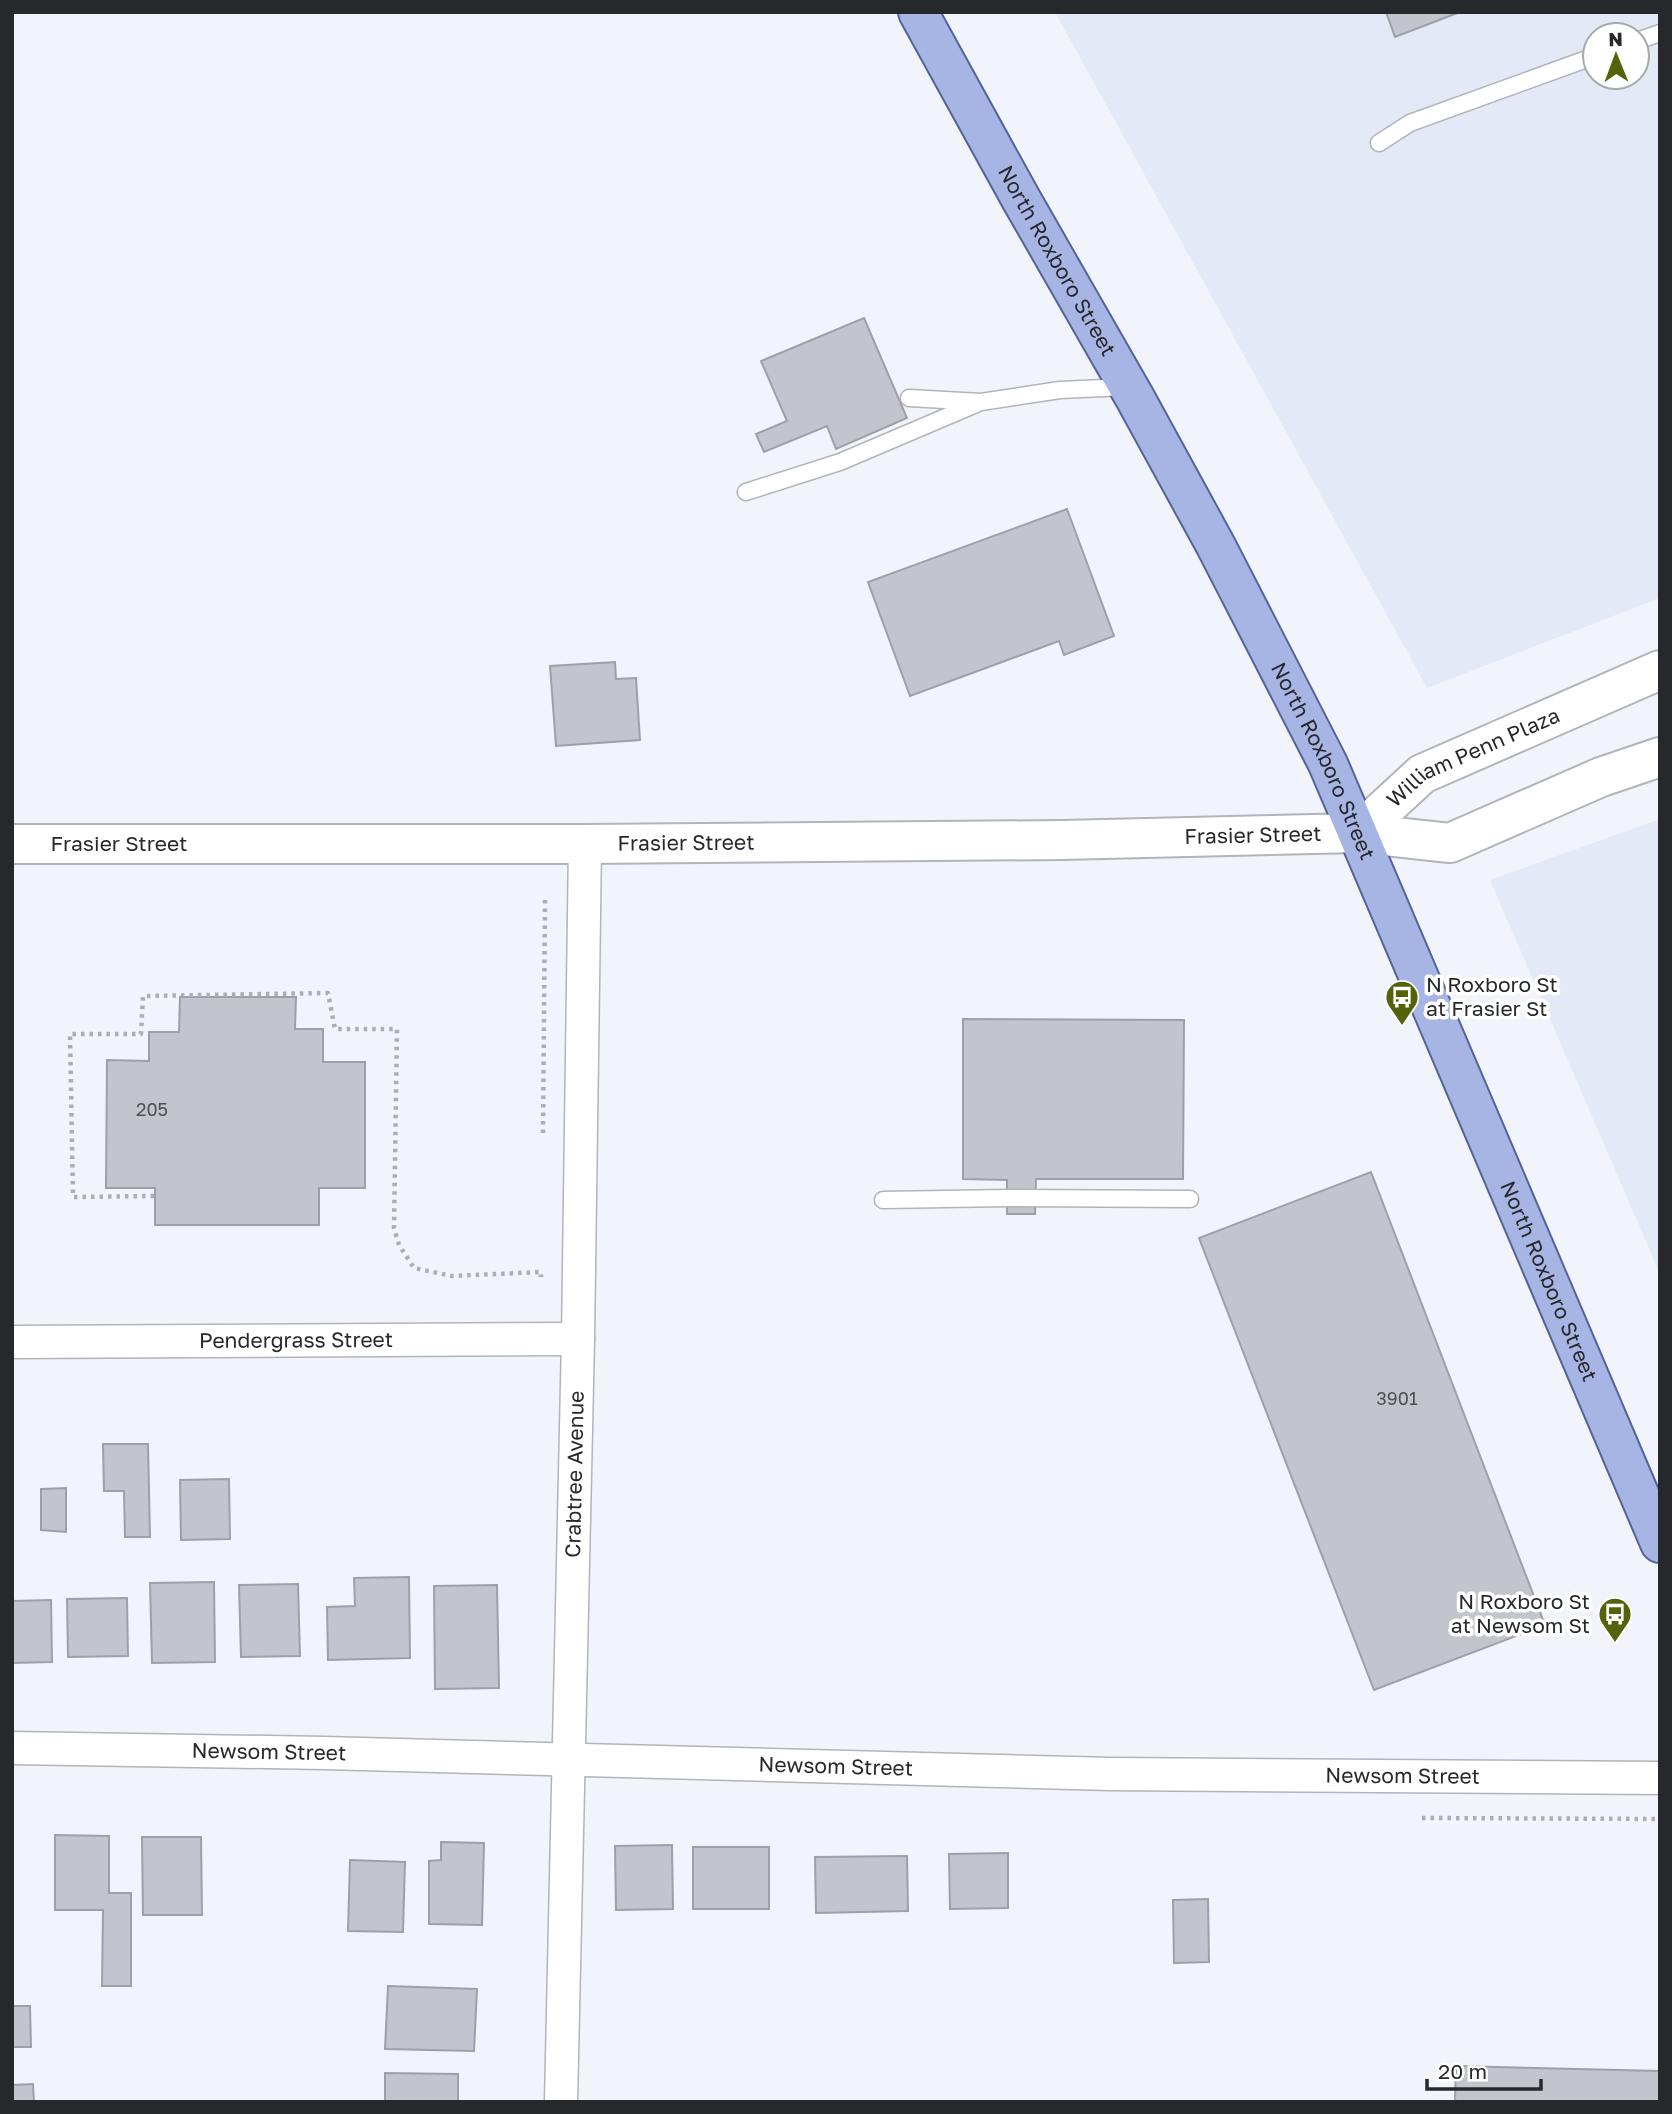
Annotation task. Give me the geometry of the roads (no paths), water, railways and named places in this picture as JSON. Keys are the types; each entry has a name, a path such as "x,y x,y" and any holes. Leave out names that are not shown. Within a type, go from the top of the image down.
{"main road":[{"name":"North Roxboro Street","path":"918,12 1216,546 1328,764 1660,1543"}],"street":[{"name":"William Penn Plaza","path":"1359,833 1422,774 1660,670"},
{"name":"William Penn Plaza","path":"1359,833 1450,843 1601,777 1660,757"},
{"name":"Frasier Street","path":"12,844 585,844 1062,840 1359,833"},
{"name":"Crabtree Avenue","path":"561,2102 578,1339 585,844"},
{"name":"Pendergrass Street","path":"12,1342 578,1339"},
{"name":"Newsom Street","path":"12,1748 325,1753 1096,1773 1660,1778"}],"lane":[{"path":"1379,144 1410,123 1581,61"},
{"path":"909,398 981,402 1060,390 1129,387"},
{"path":"746,492 840,463 981,402"},
{"path":"883,1200 1190,1199"}],"place":[{"name":"N Roxboro St at Frasier St","path":"1402,1027"},
{"name":"N Roxboro St at Newsom St","path":"1615,1644"}]}
